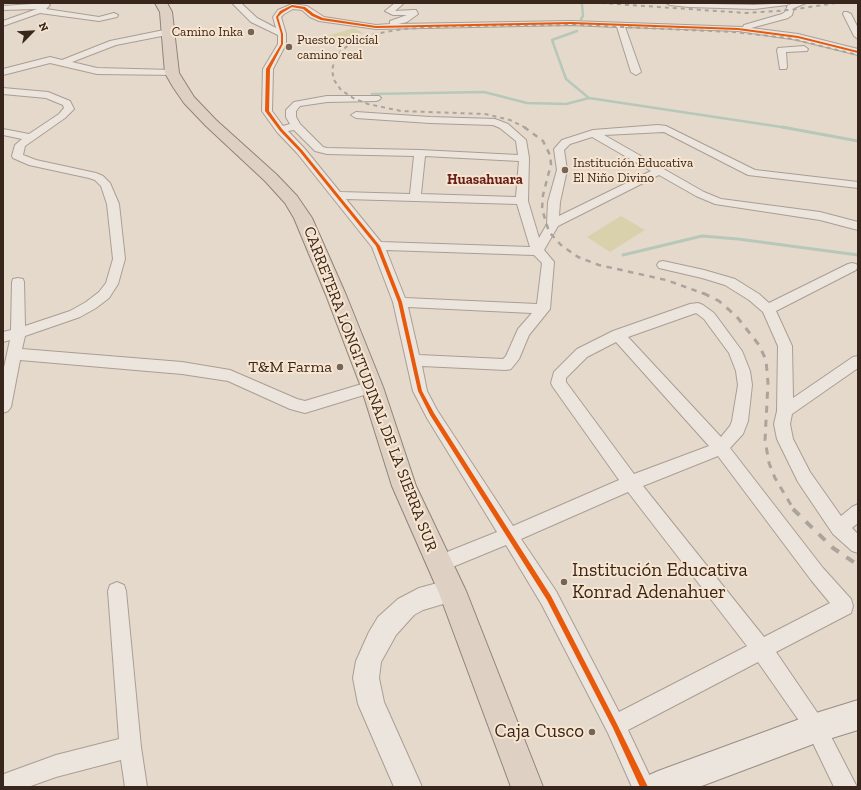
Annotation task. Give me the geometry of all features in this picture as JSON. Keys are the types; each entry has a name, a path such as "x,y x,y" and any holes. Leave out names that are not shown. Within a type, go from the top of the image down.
{"highway":[{"name":"CARRETERA LONGITUDINAL DE LA SIERRA SUR","path":"161,3 166,12 172,73 180,87 211,122 271,178 291,200 303,218 336,295 372,387 404,486 438,564 452,591 527,787"}],"main road":[{"path":"658,787 692,781 816,728 858,715"}],"street":[{"path":"226,3 232,7 241,19 250,24 264,26"},
{"path":"236,3 254,20 282,34"},
{"path":"383,27 404,20 414,14 412,12 392,13 389,11 400,3"},
{"path":"670,3 688,5 752,5 787,3"},
{"path":"738,30 785,16 789,13 791,7 802,3"},
{"path":"313,4 292,6 281,12 277,17 282,34 282,44 268,69 266,109 281,130 301,150 378,246 400,302 420,391 432,414 548,598 615,726 644,787"},
{"path":"3,24 44,6"},
{"path":"3,8 44,6 99,19 114,15"},
{"path":"292,6 304,8 313,15 322,19 383,27 553,23 734,33 779,41 808,50 781,50 783,67"},
{"path":"847,14 858,36"},
{"path":"598,27 767,32 798,37 858,52"},
{"path":"615,27 636,72"},
{"path":"65,62 113,43 169,32"},
{"path":"767,32 779,41"},
{"path":"3,72 46,60 54,60 101,71 172,73"},
{"path":"3,91 48,95 67,103 69,109 62,116 30,137 18,147 17,156 33,163 92,175 99,178 106,185 113,204 119,259 112,284 104,295 74,314 18,334 3,337"},
{"path":"376,98 327,99 297,104 291,110 291,117 296,126 322,150 524,158"},
{"path":"356,115 430,120 495,122 504,126 521,140 524,158 522,201 537,251 548,262 543,308 523,333 512,359 506,365 412,360"},
{"path":"281,130 296,126"},
{"path":"537,251 550,232 553,224 554,202 562,170 559,149 566,142 593,133 658,128 666,129 752,173 858,185"},
{"path":"3,132 30,137"},
{"path":"593,133 700,194 719,202 820,216 858,226"},
{"path":"415,196 420,153"},
{"path":"553,224 659,171"},
{"path":"338,195 415,196 522,201"},
{"path":"378,246 537,251"},
{"path":"663,266 704,274 730,282 768,309 785,346 785,411 782,424 791,452 804,477 839,528 858,545"},
{"path":"768,309 852,267"},
{"path":"3,407 18,334 18,282"},
{"path":"400,302 543,308"},
{"path":"438,564 508,536 631,483 721,448 737,429 740,421 745,385 743,371 735,351 709,316 698,308 690,309 618,335 582,353 575,357 559,376 558,383 631,483 762,650 816,728 846,787"},
{"path":"615,726 851,605 817,574 721,448 618,335"},
{"path":"14,354 182,368 230,376 295,406 305,407 372,387"},
{"path":"785,411 858,361"},
{"path":"839,528 858,512"},
{"path":"117,591 130,747 136,787"},
{"path":"408,787 371,704 366,678 369,661 387,626 406,607 419,600 452,591"},
{"path":"12,782 56,766 130,747"}],"shaded area":[{"path":"354,28 363,33 333,44 324,37"},
{"path":"621,216 645,230 610,252 587,237"}],"waterway":[{"path":"581,19 583,16 582,4"},
{"path":"577,31 552,40 566,79 589,98"},
{"path":"372,94 484,92 527,103 566,104 589,98"},
{"path":"589,98 785,128"},
{"path":"785,128 858,141"},
{"path":"623,255 702,236 738,239 858,255"}],"railway":[{"path":"601,3 746,13 790,10 836,3"},
{"path":"853,3 858,3"},
{"path":"524,127 510,120 485,114 401,111 368,104 353,98 341,90 334,80 332,70 335,59 341,51 350,44 369,35 403,29 455,26 578,25 733,32 788,38 858,55"},
{"path":"524,127 543,141 550,155 551,164 543,195 542,209 549,232 561,245 578,257 599,265 666,280 705,294"},
{"path":"705,294 719,301 737,317 759,345 766,360 768,383 765,440 769,463 775,478 794,510"},
{"path":"794,510 833,548 858,565"}],"cycle path":[{"path":"644,787 615,726 549,598 432,414 420,391 400,302 378,246 301,151 281,130 267,111 268,69 282,44 282,34 277,17 281,12 292,6 304,8 313,15 322,19 376,27 571,23 738,29 798,37 858,52"}],"place":[{"name":"Camino Inka","path":"251,32"},
{"name":"Puesto policíal camino real","path":"289,47"},
{"name":"Institución Educativa El Niño Divino","path":"565,170"},
{"name":"T&M Farma","path":"340,367"},
{"name":"Institución Educativa Konrad Adenahuer","path":"564,582"},
{"name":"Caja Cusco","path":"592,732"}],"district":[{"name":"Huasahuara","path":"485,180"}]}
